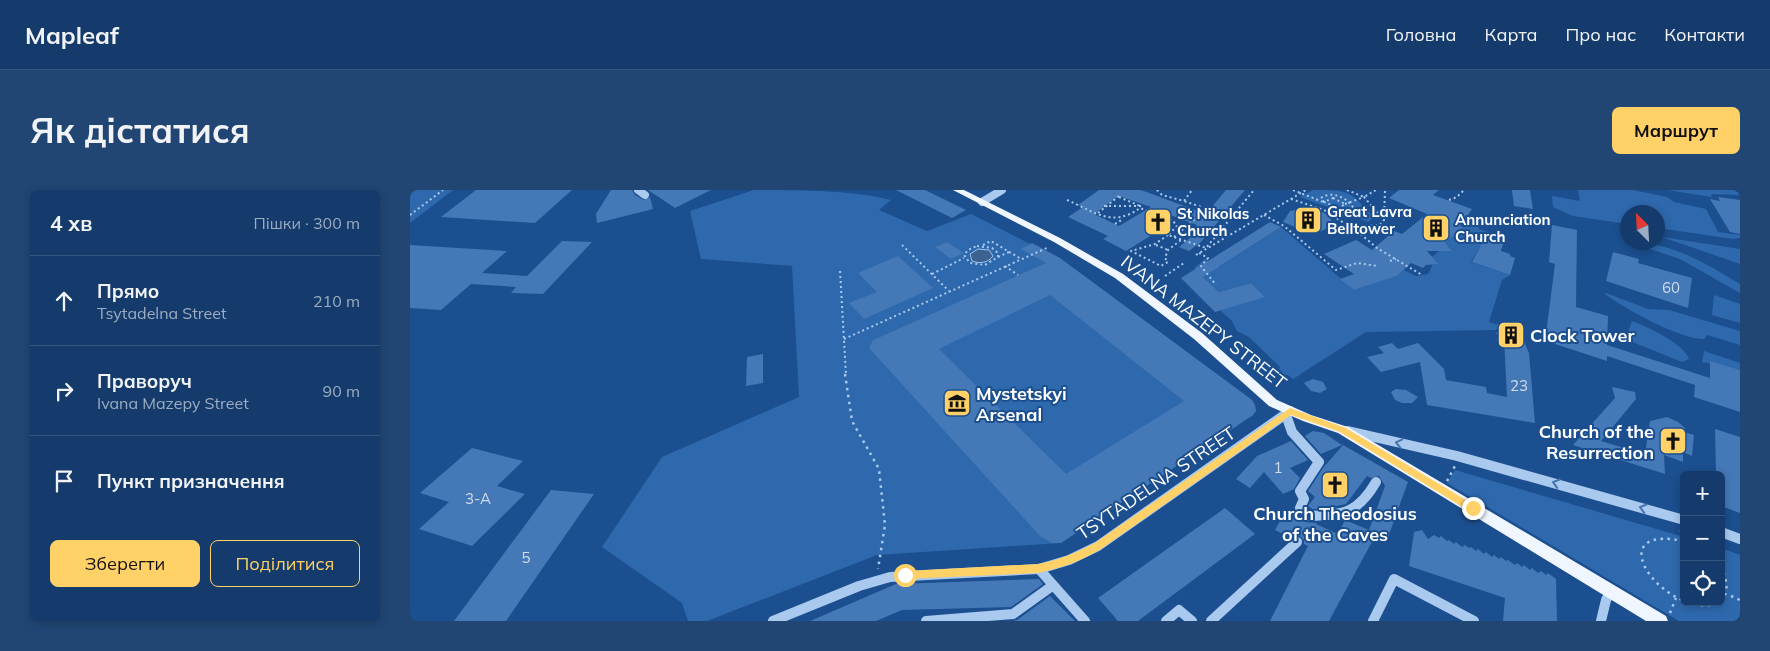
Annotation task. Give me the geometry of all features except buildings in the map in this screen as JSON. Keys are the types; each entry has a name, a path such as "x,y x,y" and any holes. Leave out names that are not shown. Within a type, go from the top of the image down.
{"main road":[{"name":"IVANA MAZEPY STREET","path":"957,190 1056,240 1119,276 1198,336 1288,413 1343,430 1611,591 1664,618"}],"street":[{"path":"638,190 646,195"},
{"path":"982,202 1002,190"},
{"path":"1288,413 1292,432 1319,462 1300,491 1304,499 1300,508 1309,516 1338,515 1352,511 1362,505 1376,482"},
{"name":"TSYTADELNA STREET","path":"772,621 859,586 890,577 1038,569 1058,565 1098,546 1288,413"},
{"path":"1343,430 1458,456 1680,519"},
{"path":"1725,533 1740,538"},
{"path":"1211,621 1297,542"},
{"path":"1038,569 1085,621"},
{"path":"1373,621 1394,579 1474,621"},
{"path":"1002,621 1052,586"},
{"path":"1601,621 1606,600 1611,591"},
{"path":"1166,621 1179,610 1192,621"},
{"path":"926,621 1013,614"}],"path":[{"path":"410,215 443,190"},
{"path":"1184,201 1192,190"},
{"path":"1206,248 1254,190"},
{"path":"1293,190 1357,216 1366,216 1366,213 1354,210 1343,198 1329,194 1321,198 1324,202"},
{"path":"1216,285 1201,266 1208,258 1197,254 1306,190"},
{"path":"1347,190 1364,198 1384,220"},
{"path":"1339,208 1347,203 1364,198 1376,190"},
{"path":"1358,232 1364,226 1380,224 1384,220 1386,190"},
{"path":"1448,200 1457,197 1464,190"},
{"path":"1154,195 1157,191 1162,195 1207,209 1174,237"},
{"path":"1098,213 1119,196 1173,221 1177,226 1168,235 1155,244 1131,251 1161,266 1168,262 1166,258 1168,250 1182,240"},
{"path":"1324,202 1333,198 1347,203"},
{"path":"1291,199 1324,210 1358,232 1377,248 1422,275"},
{"path":"1067,200 1110,219 1129,216"},
{"path":"1105,207 1142,206"},
{"path":"1115,224 1142,206"},
{"path":"1264,215 1284,226 1336,270 1357,262 1378,266"},
{"path":"1168,235 1206,248"},
{"path":"932,274 964,258 968,250 991,241 1021,259"},
{"path":"1155,244 1168,250"},
{"path":"902,245 949,291"},
{"path":"982,246 996,250 998,253 997,258"},
{"path":"843,339 1043,249"},
{"path":"964,258 970,264 981,265 992,263 997,258 1010,252"},
{"path":"1390,261 1396,259"},
{"path":"1165,276 1184,263"},
{"path":"1006,266 1018,275"},
{"path":"840,271 846,384 852,421 879,469 884,525 878,571"},
{"path":"1440,489 1454,469 1458,456"},
{"path":"1680,540 1657,538 1648,542 1642,548 1641,557 1644,568 1652,579 1680,600"},
{"path":"1725,571 1730,578 1732,588 1731,596 1725,602"},
{"path":"1731,596 1740,600"},
{"path":"1664,618 1676,598"},
{"path":"1701,606 1718,606"}],"shaded area":[{"path":"410,190 453,190 410,223"},
{"path":"754,190 842,192 891,200 879,210 927,231 971,214 1062,260 1252,400 1256,411 1253,415 1061,543 877,555 707,621 688,621 682,603 602,547 662,457 799,397 792,266 701,259 690,211"},
{"path":"1313,190 1334,190 1348,193 1359,201 1374,217 1368,222 1300,197"},
{"path":"1578,190 1633,190 1667,197 1674,202 1706,209 1718,232 1740,235 1740,238 1733,239 1665,229 1665,205 1620,205 1620,223 1573,216 1553,207 1552,196 1580,201"},
{"path":"1667,190 1740,190 1740,195 1711,194 1712,197"},
{"path":"1472,219 1472,222 1478,224 1479,229 1488,232 1471,262 1510,275 1502,280 1489,322 1499,325 1496,330 1366,332 1293,379 1285,375 1279,369 1280,367 1249,337 1237,331 1232,321 1220,310 1264,296 1251,283 1219,292 1194,268 1205,259 1219,267 1281,227 1354,290 1397,276 1404,270 1416,276 1428,274 1433,264 1431,258 1440,250 1448,251 1450,248 1444,244 1463,227 1466,227 1467,222"},
{"path":"1665,237 1740,249 1740,264 1665,238"},
{"path":"1665,247 1689,256 1740,284 1740,293 1680,259 1653,250 1665,250"},
{"path":"978,249 989,250 993,256 984,262 972,261 970,254"},
{"path":"1606,293 1648,309 1669,310 1740,331 1740,345 1707,335 1704,339 1693,338 1667,329 1625,307"},
{"path":"1714,295 1740,304 1740,323 1712,315"},
{"path":"1632,321 1655,331 1673,342 1680,347 1689,359 1682,362 1630,341 1627,335"},
{"path":"1704,351 1740,363 1740,370 1702,362"},
{"path":"1455,470 1680,536 1680,606 1725,606 1725,549 1740,555 1740,621 1679,621 1447,483"}],"place":[{"name":"Great Lavra Belltower","path":"1308,220"},
{"name":"St Nikolas Church","path":"1158,222"},
{"name":"Annunciation Church","path":"1436,228"},
{"name":"Clock Tower","path":"1511,335"},
{"name":"Mystetskyi Arsenal","path":"957,403"},
{"name":"Church of the Resurrection","path":"1673,441"},
{"name":"Church Theodosius of the Caves","path":"1335,485"}],"route":[{"path":"905,575 1038,569 1058,565 1080,556 1098,546 1281,420 1290,411 1343,430 1473,508"}]}
